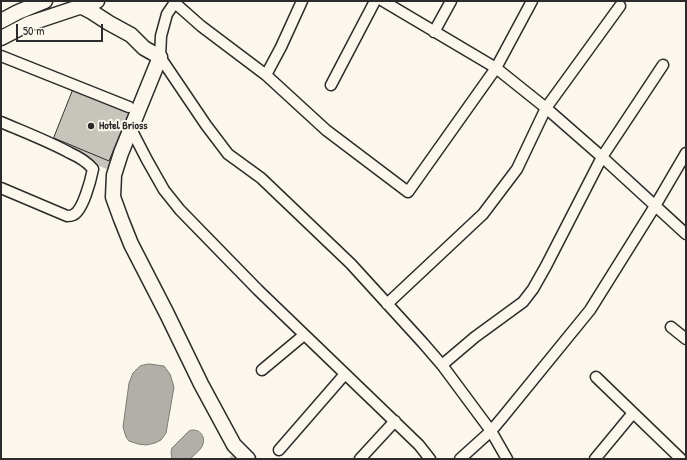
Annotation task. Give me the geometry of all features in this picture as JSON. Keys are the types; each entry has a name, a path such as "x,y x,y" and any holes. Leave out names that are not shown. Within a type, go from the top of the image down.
{"street":[{"path":"1,21 45,1"},
{"path":"1,38 28,24 97,1"},
{"path":"266,74 281,47 302,1"},
{"path":"331,85 375,1"},
{"path":"383,1 496,68 546,108 686,234"},
{"path":"434,32 452,1"},
{"path":"248,459 234,445 201,384 131,244 120,220 114,197 114,175 150,78 160,57 161,36 167,14 175,2 201,26 266,74 326,130 408,192 496,68 532,1"},
{"path":"80,6 131,35 144,48 160,57 206,125 228,154 261,178 351,264 442,365 491,431 507,459"},
{"path":"387,304 483,214 517,169 546,108 620,6"},
{"path":"1,56 129,107"},
{"path":"442,365 523,302 533,289 602,157 663,65"},
{"path":"1,122 61,148 89,164 93,169 88,189 79,209 74,215 67,216 1,188"},
{"path":"131,129 164,190 180,210 258,290 395,421 419,445 430,459"},
{"path":"460,459 491,431 590,310 655,206 686,153"},
{"path":"672,327 686,339"},
{"path":"262,370 304,335"},
{"path":"279,450 345,374"},
{"path":"596,377 681,459"},
{"path":"595,459 633,413"},
{"path":"360,459 395,421"}],"shaded area":[{"path":"149,364 164,366 170,374 174,387 166,433 161,440 146,445 129,441 123,427 129,383 133,373 140,366"},
{"path":"196,430 201,433 204,442 201,448 190,459 172,459 172,448 189,431"}],"building":[{"name":"Hotel Brioss","path":"73,90 129,113 109,161 54,138"}],"place":[{"name":"Hotel Brioss","path":"91,126"}]}
